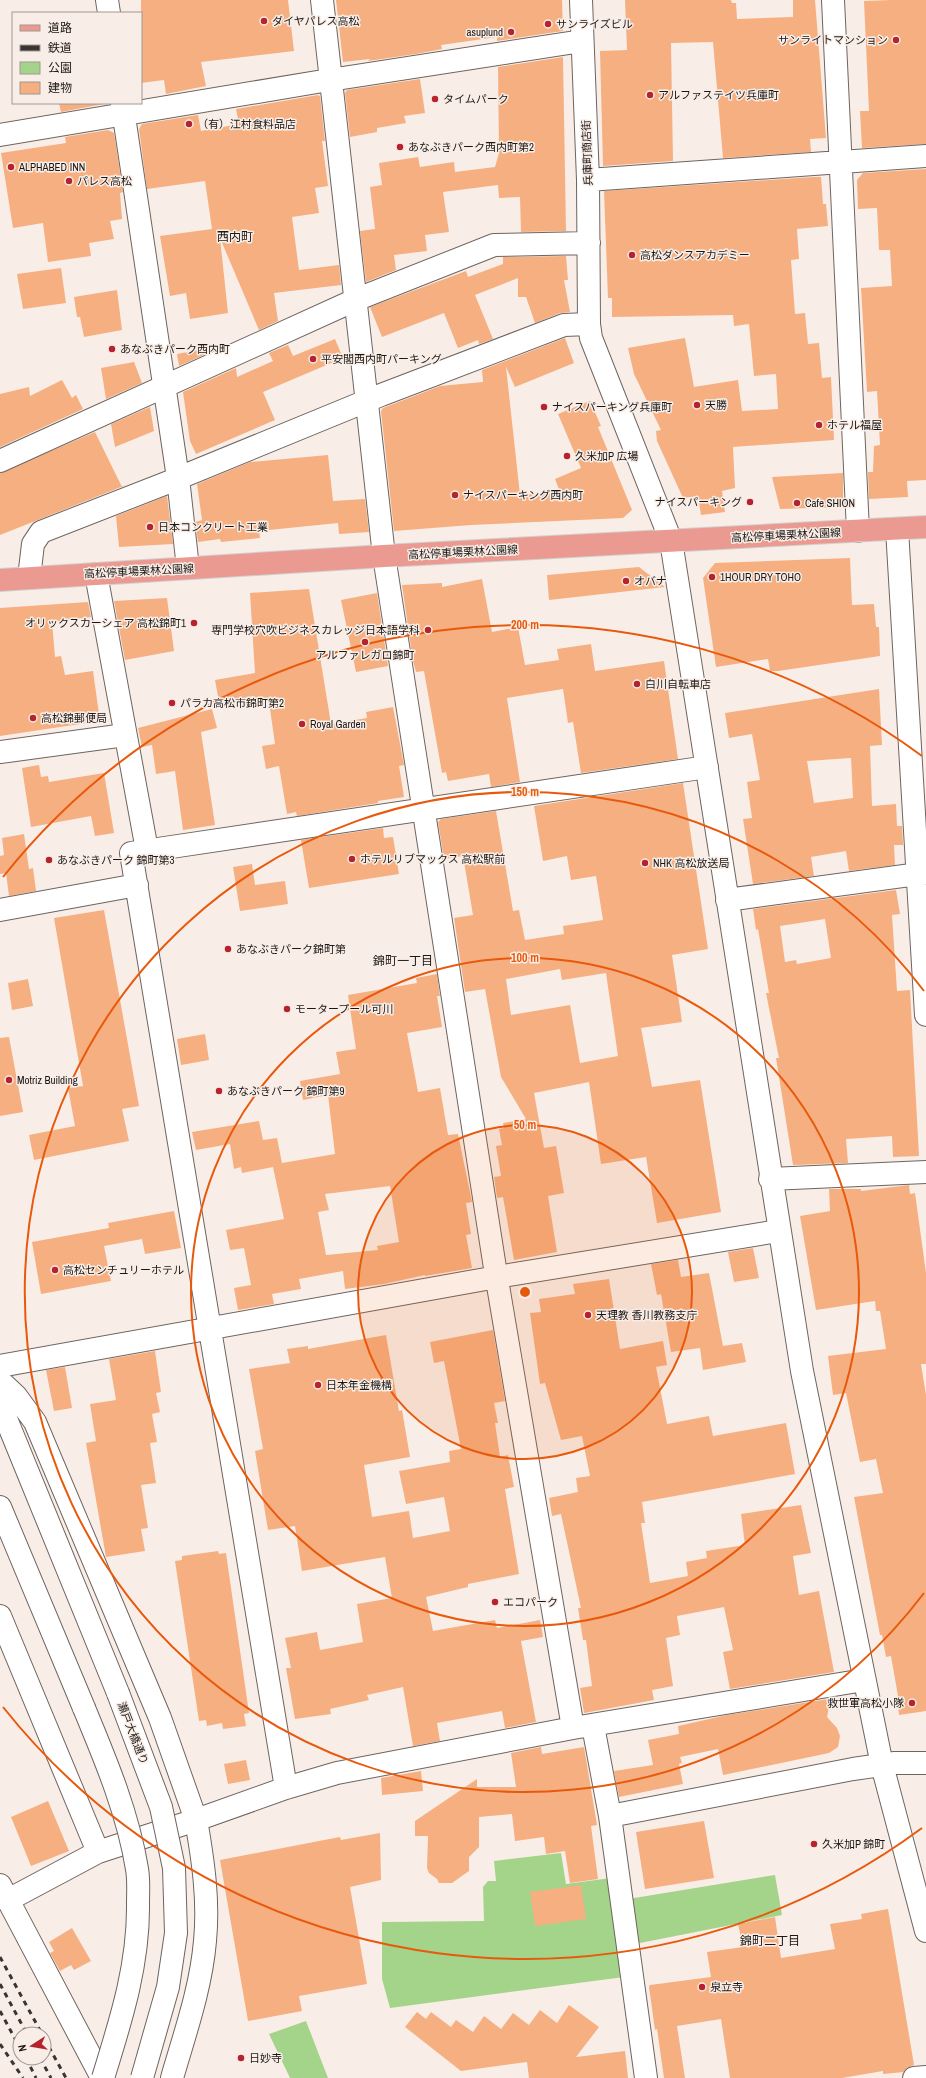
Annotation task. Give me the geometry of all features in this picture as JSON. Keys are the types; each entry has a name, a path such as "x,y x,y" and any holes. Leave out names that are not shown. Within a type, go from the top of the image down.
{"main road":[{"name":"高松停車場栗林公園線","path":"0,580 384,556 926,527"}],"street":[{"path":"107,0 109,12"},
{"path":"322,0 384,556 497,1278 583,1727 610,1816 646,2078"},
{"name":"兵庫町商店街","path":"580,0 588,180 589,315 591,338 671,541 778,1230 802,1371 882,1765 926,1932"},
{"path":"833,0 858,531"},
{"path":"0,135 123,109 331,80 582,41"},
{"path":"123,109 178,478 188,568"},
{"path":"588,180 926,156"},
{"path":"0,461 164,388 355,300 494,245 589,243"},
{"path":"28,578 33,544 41,532 178,478 367,400 589,315"},
{"path":"897,529 922,873 926,1015"},
{"path":"96,574 147,850"},
{"path":"0,752 125,735"},
{"path":"286,1788 131,853 707,767"},
{"path":"727,900 922,873"},
{"path":"0,910 137,885"},
{"path":"770,1179 926,1172"},
{"path":"0,1366 778,1230"},
{"path":"0,1381 16,1396 35,1422 160,1718 196,1820 203,1861 206,1900 205,1941 197,1990 172,2078"},
{"name":"瀬戸大橋通り","path":"0,1404 118,1693 162,1807 174,1868 176,1934 168,1987 142,2078"},
{"path":"0,1507 109,1769 127,1820 138,1871 138,1931 132,1974 124,2008 102,2078"},
{"path":"0,1616 98,1852"},
{"path":"102,2078 4,1893 98,1852 196,1820 286,1788 337,1773 583,1727 864,1680"},
{"path":"610,1816 882,1765 926,1763"},
{"path":"914,2078 926,2077"}],"green space":[{"path":"561,1853 566,1884 611,1878 624,1977 390,2008 382,1979 382,1922 484,1921 483,1887 488,1881 496,1881 494,1861"},
{"path":"775,1875 782,1915 635,1944 628,1899"},
{"path":"306,2021 328,2078 290,2078 269,2034"}],"building":[{"path":"141,0 288,0 294,51 201,62 206,86 166,94 164,80 142,83"},
{"path":"336,0 562,0 563,31 497,41 497,37 441,45 442,49 416,54 368,61 370,59 343,62"},
{"path":"625,0 731,0 732,3 736,3 737,19 793,17 793,0 815,0 826,138 810,139 811,152 723,158 713,42 671,43 673,161 603,166 600,51 627,50"},
{"path":"926,0 926,144 862,148 860,111 869,111 864,1"},
{"path":"563,57 566,231 521,232 520,197 499,198 498,185 443,192 449,232 425,235 427,251 394,255 396,270 366,282 360,231 375,229 370,187 382,185 379,163 418,157 420,167 454,162 455,172 495,167 499,153 498,67"},
{"path":"420,79 425,113 404,116 406,123 377,128 377,132 350,137 345,93 347,90"},
{"path":"318,95 320,96 325,141 322,141 328,186 315,188 319,213 292,217 299,270 339,265 341,285 274,293 278,321 259,330 220,238 228,313 190,319 186,293 170,296 160,236 212,229 205,181 147,189 139,129 142,124 198,115 201,131 239,124 236,109"},
{"path":"59,104 104,104 61,112"},
{"path":"108,130 114,133 123,192 120,193 122,219 110,221 114,239 89,243 91,256 48,262 43,223 13,228 1,153 66,143 65,137"},
{"path":"926,169 926,480 907,481 908,497 869,499 868,472 873,472 874,446 880,445 877,391 867,392 861,288 892,286 890,250 879,250 877,208 858,209 857,180 863,173"},
{"path":"821,177 823,204 826,204 828,226 797,229 799,259 791,260 795,314 805,313 808,344 819,343 822,378 831,377 834,440 733,447 735,488 722,491 725,512 701,515 698,496 683,498 657,441 656,431 661,430 634,374 628,348 685,338 694,387 738,380 742,411 778,409 776,374 754,376 749,324 734,326 733,315 612,317 612,298 608,298 604,191"},
{"path":"566,256 568,280 564,280 570,312 560,313 535,323 526,297 518,297 518,278 475,295 493,339 479,344 478,340 458,348 444,313 382,337 370,307 466,271 468,277 503,264 503,257"},
{"path":"61,268 66,303 23,309 17,274"},
{"path":"117,290 122,330 84,337 80,317 77,317 74,297"},
{"path":"565,338 574,363 515,387 506,367 520,495 560,492 555,479 581,468 558,414 590,401 601,426 598,427 632,510 623,518 471,525 394,531 381,411 383,408 440,386 483,382 482,370"},
{"path":"335,339 343,358 263,392 275,420 196,454 190,441 183,392 236,368 237,377 273,361 269,353 288,345 293,356"},
{"path":"226,345 179,366 177,354"},
{"path":"134,362 142,383 106,399 101,368"},
{"path":"62,380 72,398 76,395 83,409 0,447 0,394 29,387 30,396"},
{"path":"150,407 154,431 115,447 111,424"},
{"path":"95,432 122,487 0,535 0,473"},
{"path":"328,455 333,501 365,499 369,532 339,534 338,523 259,531 260,538 221,542 220,539 198,542 195,522 202,520 197,484 250,462"},
{"path":"843,473 843,507 780,509 772,477"},
{"path":"167,496 173,544 119,547 116,516"},
{"path":"850,558 852,605 874,604 876,627 879,627 880,656 778,671 770,671 768,659 716,667 703,578 715,563"},
{"path":"639,567 665,587 549,600 547,575"},
{"path":"482,579 492,632 518,627 525,665 559,660 557,649 591,644 595,671 664,661 678,759 581,773 573,722 568,723 563,689 507,698 520,782 491,787 489,774 448,781 446,772 442,773 424,671 416,672 413,661 402,585 442,583 442,587"},
{"path":"309,589 331,724 367,718 366,712 393,707 404,765 399,766 404,797 378,801 378,803 297,816 296,812 287,814 279,766 266,769 262,746 275,744 269,702 255,704 254,696 219,702 215,680 255,673 250,593"},
{"name":"アルファレガロ錦町","path":"377,593 388,666 356,672 341,600"},
{"path":"167,598 174,651 125,660 114,601"},
{"path":"88,602 91,617 52,622 55,657 61,656 65,675 93,671 100,721 0,736 0,608"},
{"path":"879,689 882,745 870,746 872,806 896,804 897,826 902,826 903,845 894,845 895,865 849,871 846,851 811,857 814,876 753,884 743,819 752,818 747,782 760,780 752,734 729,738 725,713","holes":["851,758 853,798 814,803 807,761"]},
{"path":"212,709 217,728 201,732 215,825 183,830 175,771 156,774 152,745 142,747 138,728"},
{"path":"39,765 41,777 48,776 49,782 104,773 114,833 95,836 91,816 31,827 22,768"},
{"path":"683,783 708,949 672,955 682,1022 641,1028 652,1087 700,1080 721,1212 657,1223 646,1157 601,1164 589,1082 534,1093 544,1148 556,1146 564,1193 548,1196 557,1252 514,1260 503,1197 497,1198 494,1177 501,1176 496,1146 502,1145 499,1129 504,1128 503,1123 526,1119 501,1077 485,989 465,992 454,918 473,915 463,856 444,859 438,822 441,819 496,811 513,911 519,910 525,940 564,934 563,926 603,920 596,876 571,880 567,856 543,861 534,806","holes":["560,969 562,980 606,973 618,1056 580,1063 570,1005 511,1015 506,979"]},
{"path":"383,828 384,838 393,837 399,874 309,888 301,840"},
{"path":"24,834 29,869 33,868 36,891 9,896 6,873 0,874 0,856 4,855 2,838"},
{"path":"252,864 255,885 285,881 288,904 240,911 233,867"},
{"path":"896,890 900,914 892,915 897,991 910,990 919,1156 893,1157 892,1136 846,1139 848,1163 793,1165 776,1058 779,1058 766,993 769,993 753,909","holes":["825,919 831,958 797,964 796,960 785,962 780,926"]},
{"path":"104,910 139,1106 122,1109 129,1141 34,1160 29,1135 75,1126 68,1088 83,1086 54,918"},
{"path":"437,974 440,996 437,996 442,1027 407,1033 418,1092 440,1088 448,1135 458,1134 472,1202 466,1203 471,1234 466,1235 472,1268 425,1275 384,1284 345,1289 343,1271 299,1279 301,1289 272,1294 274,1304 238,1310 234,1288 251,1285 244,1248 230,1250 226,1230 284,1219 273,1167 242,1173 241,1167 234,1169 230,1144 196,1150 192,1132 259,1121 263,1140 277,1138 282,1163 335,1154 328,1095 303,1100 300,1081 340,1074 336,1052 356,1049 348,995 417,983 416,978","holes":["390,1186 399,1242 377,1246 378,1250 326,1255 318,1212 329,1210 325,1194"]},
{"path":"28,979 33,1006 12,1010 8,983"},
{"path":"205,1034 209,1060 181,1065 177,1039"},
{"name":"Motriz Building","path":"9,1037 23,1112 0,1116 0,1038"},
{"path":"909,1185 910,1194 915,1193 926,1273 926,1364 921,1364 926,1395 926,1711 899,1715 898,1696 891,1656 886,1657 882,1635 880,1635 854,1497 883,1493 876,1459 860,1462 846,1393 833,1395 828,1356 886,1349 880,1311 876,1311 875,1301 816,1310 800,1216 830,1211 829,1189 861,1189 861,1191"},
{"path":"174,1211 181,1248 145,1254 142,1239 104,1246 111,1281 41,1294 32,1242 109,1228 108,1223"},
{"path":"753,1248 759,1278 734,1282 728,1252"},
{"path":"678,1260 681,1277 709,1273 723,1346 742,1343 746,1362 703,1370 700,1348 671,1352 661,1294 657,1295 651,1264"},
{"path":"609,1279 620,1349 663,1341 667,1365 656,1367 667,1424 709,1416 713,1436 786,1423 795,1474 642,1502 645,1523 641,1523 650,1583 688,1576 686,1562 707,1558 706,1551 745,1545 741,1514 801,1505 811,1553 793,1556 799,1595 819,1591 834,1672 730,1689 723,1652 733,1650 724,1607 677,1616 680,1635 666,1638 673,1686 652,1690 654,1700 584,1713 580,1688 592,1686 586,1640 583,1640 578,1608 581,1608 561,1514 552,1516 549,1498 578,1492 576,1478 590,1476 582,1436 561,1440 545,1383 540,1384 530,1313 541,1312 539,1299 575,1294 573,1284"},
{"path":"493,1330 505,1401 494,1403 498,1423 495,1423 500,1457 508,1455 514,1487 505,1489 519,1574 468,1584 468,1587 426,1597 433,1631 495,1620 497,1628 540,1620 543,1637 521,1641 536,1722 505,1728 502,1711 437,1723 440,1741 413,1746 403,1687 367,1695 369,1700 330,1709 331,1714 295,1719 286,1668 291,1668 285,1638 317,1632 320,1650 363,1642 357,1604 392,1598 385,1557 302,1571 295,1526 268,1530 255,1451 263,1449 249,1369 290,1363 287,1349 308,1346 308,1349 386,1335 399,1411 402,1410 410,1457 364,1465 372,1517 409,1511 413,1538 450,1531 444,1497 406,1504 399,1471 450,1462 449,1451 461,1449 444,1361 434,1363 430,1342"},
{"path":"155,1351 161,1392 156,1393 160,1412 152,1414 157,1442 150,1443 156,1483 141,1485 148,1528 141,1529 145,1551 106,1557 86,1443 96,1441 90,1404 116,1400 109,1359"},
{"path":"65,1367 72,1408 54,1411 46,1370"},
{"path":"218,1551 219,1554 226,1553 249,1713 244,1714 246,1726 223,1729 222,1723 207,1726 206,1720 199,1721 175,1561 182,1560 182,1556"},
{"path":"828,1699 830,1702 827,1717 837,1728 840,1736 838,1747 829,1753 723,1775 718,1749 680,1757 682,1763 679,1764 683,1784 619,1797 614,1771 653,1765 648,1740 679,1734 678,1726 727,1715"},
{"path":"541,1747 542,1754 584,1747 597,1825 591,1826 598,1879 570,1883 565,1851 546,1854 544,1837 515,1841 512,1814 479,1817 479,1847 469,1857 469,1871 452,1883 439,1883 437,1879 429,1873 427,1868 428,1836 415,1836 415,1821 477,1779 477,1787 516,1787 511,1753"},
{"path":"246,1760 250,1780 228,1784 224,1764"},
{"path":"421,1771 423,1791 382,1795 381,1778"},
{"path":"48,1801 69,1851 31,1866 11,1817"},
{"path":"704,1821 714,1878 645,1889 636,1832"},
{"path":"380,1833 381,1880 350,1887 367,1984 299,1996 302,2011 248,2021 220,1860 340,1837 341,1840"},
{"path":"581,1885 586,1919 535,1926 530,1892"},
{"path":"888,1909 914,2065 907,2068 904,2072 883,2074 883,2071 842,2078 730,2078 721,2019 677,2026 685,2078 664,2078 657,2029 655,2030 649,1987 650,1985 711,1977 707,1952 743,1947 738,1924 775,1917 781,1958 835,1949 830,1924 862,1919 861,1914"},
{"path":"72,1928 91,1961 74,1970 71,1965 60,1971 50,1953 54,1951 49,1942"},
{"path":"569,2005 599,2027 576,2057 625,2051 628,2078 529,2078 527,2062 461,2071 405,2027 417,2012 426,2019 431,2012 451,2027 456,2020 473,2032 484,2016 501,2029 513,2013 529,2025 540,2010 557,2023"}],"railway":[{"path":"0,1957 38,2026"},
{"path":"0,1984 23,2026"},
{"path":"0,2011 12,2033"},
{"path":"0,2044 23,2078"},
{"path":"52,2053 66,2078"},
{"path":"30,2066 36,2078"},
{"path":"44,2066 51,2078"}],"place":[{"name":"ダイヤパレス高松","path":"264,21"},
{"name":"サンライズビル","path":"548,24"},
{"name":"asuplund","path":"511,32"},
{"name":"サンライトマンション","path":"896,40"},
{"name":"アルファステイツ兵庫町","path":"650,95"},
{"name":"タイムパーク","path":"435,99"},
{"name":"（有）江村食料品店","path":"189,124"},
{"name":"あなぶきパーク西内町第2","path":"400,147"},
{"name":"ALPHABED INN","path":"11,167"},
{"name":"パレス高松","path":"69,181"},
{"name":"高松ダンスアカデミー","path":"632,255"},
{"name":"あなぶきパーク西内町","path":"112,349"},
{"name":"平安閣西内町パーキング","path":"313,359"},
{"name":"天勝","path":"697,405"},
{"name":"ナイスパーキング兵庫町","path":"544,407"},
{"name":"ホテル福屋","path":"819,425"},
{"name":"久米加P 広場","path":"567,456"},
{"name":"ナイスパーキング西内町","path":"455,495"},
{"name":"ナイスパーキング","path":"750,502"},
{"name":"Cafe SHION","path":"797,503"},
{"name":"日本コンクリート工業","path":"150,527"},
{"name":"1HOUR DRY TOHO","path":"712,577"},
{"name":"オバナ","path":"626,581"},
{"name":"オリックスカーシェア 高松錦町1","path":"194,623"},
{"name":"専門学校穴吹ビジネスカレッジ日本語学科","path":"428,630"},
{"name":"アルファレガロ錦町","path":"365,642"},
{"name":"白川自転車店","path":"637,684"},
{"name":"パラカ高松市錦町第2","path":"172,703"},
{"name":"高松錦郵便局","path":"33,718"},
{"name":"Royal Garden","path":"302,724"},
{"name":"ホテルリブマックス 高松駅前","path":"352,859"},
{"name":"あなぶきパーク 錦町第3","path":"49,860"},
{"name":"NHK 高松放送局","path":"645,863"},
{"name":"あなぶきパーク錦町第","path":"228,949"},
{"name":"モータープール可川","path":"287,1009"},
{"name":"Motriz Building","path":"9,1080"},
{"name":"あなぶきパーク 錦町第9","path":"219,1091"},
{"name":"高松センチュリーホテル","path":"55,1270"},
{"name":"天理教 香川教務支庁","path":"588,1315"},
{"name":"日本年金機構","path":"318,1385"},
{"name":"エコパーク","path":"495,1602"},
{"name":"救世軍高松小隊","path":"912,1703"},
{"name":"久米加P 錦町","path":"814,1844"},
{"name":"泉立寺","path":"702,1987"},
{"name":"日妙寺","path":"241,2058"}],"district":[{"name":"西内町","path":"235,237"},
{"name":"錦町一丁目","path":"403,961"},
{"name":"錦町二丁目","path":"770,1941"}]}
